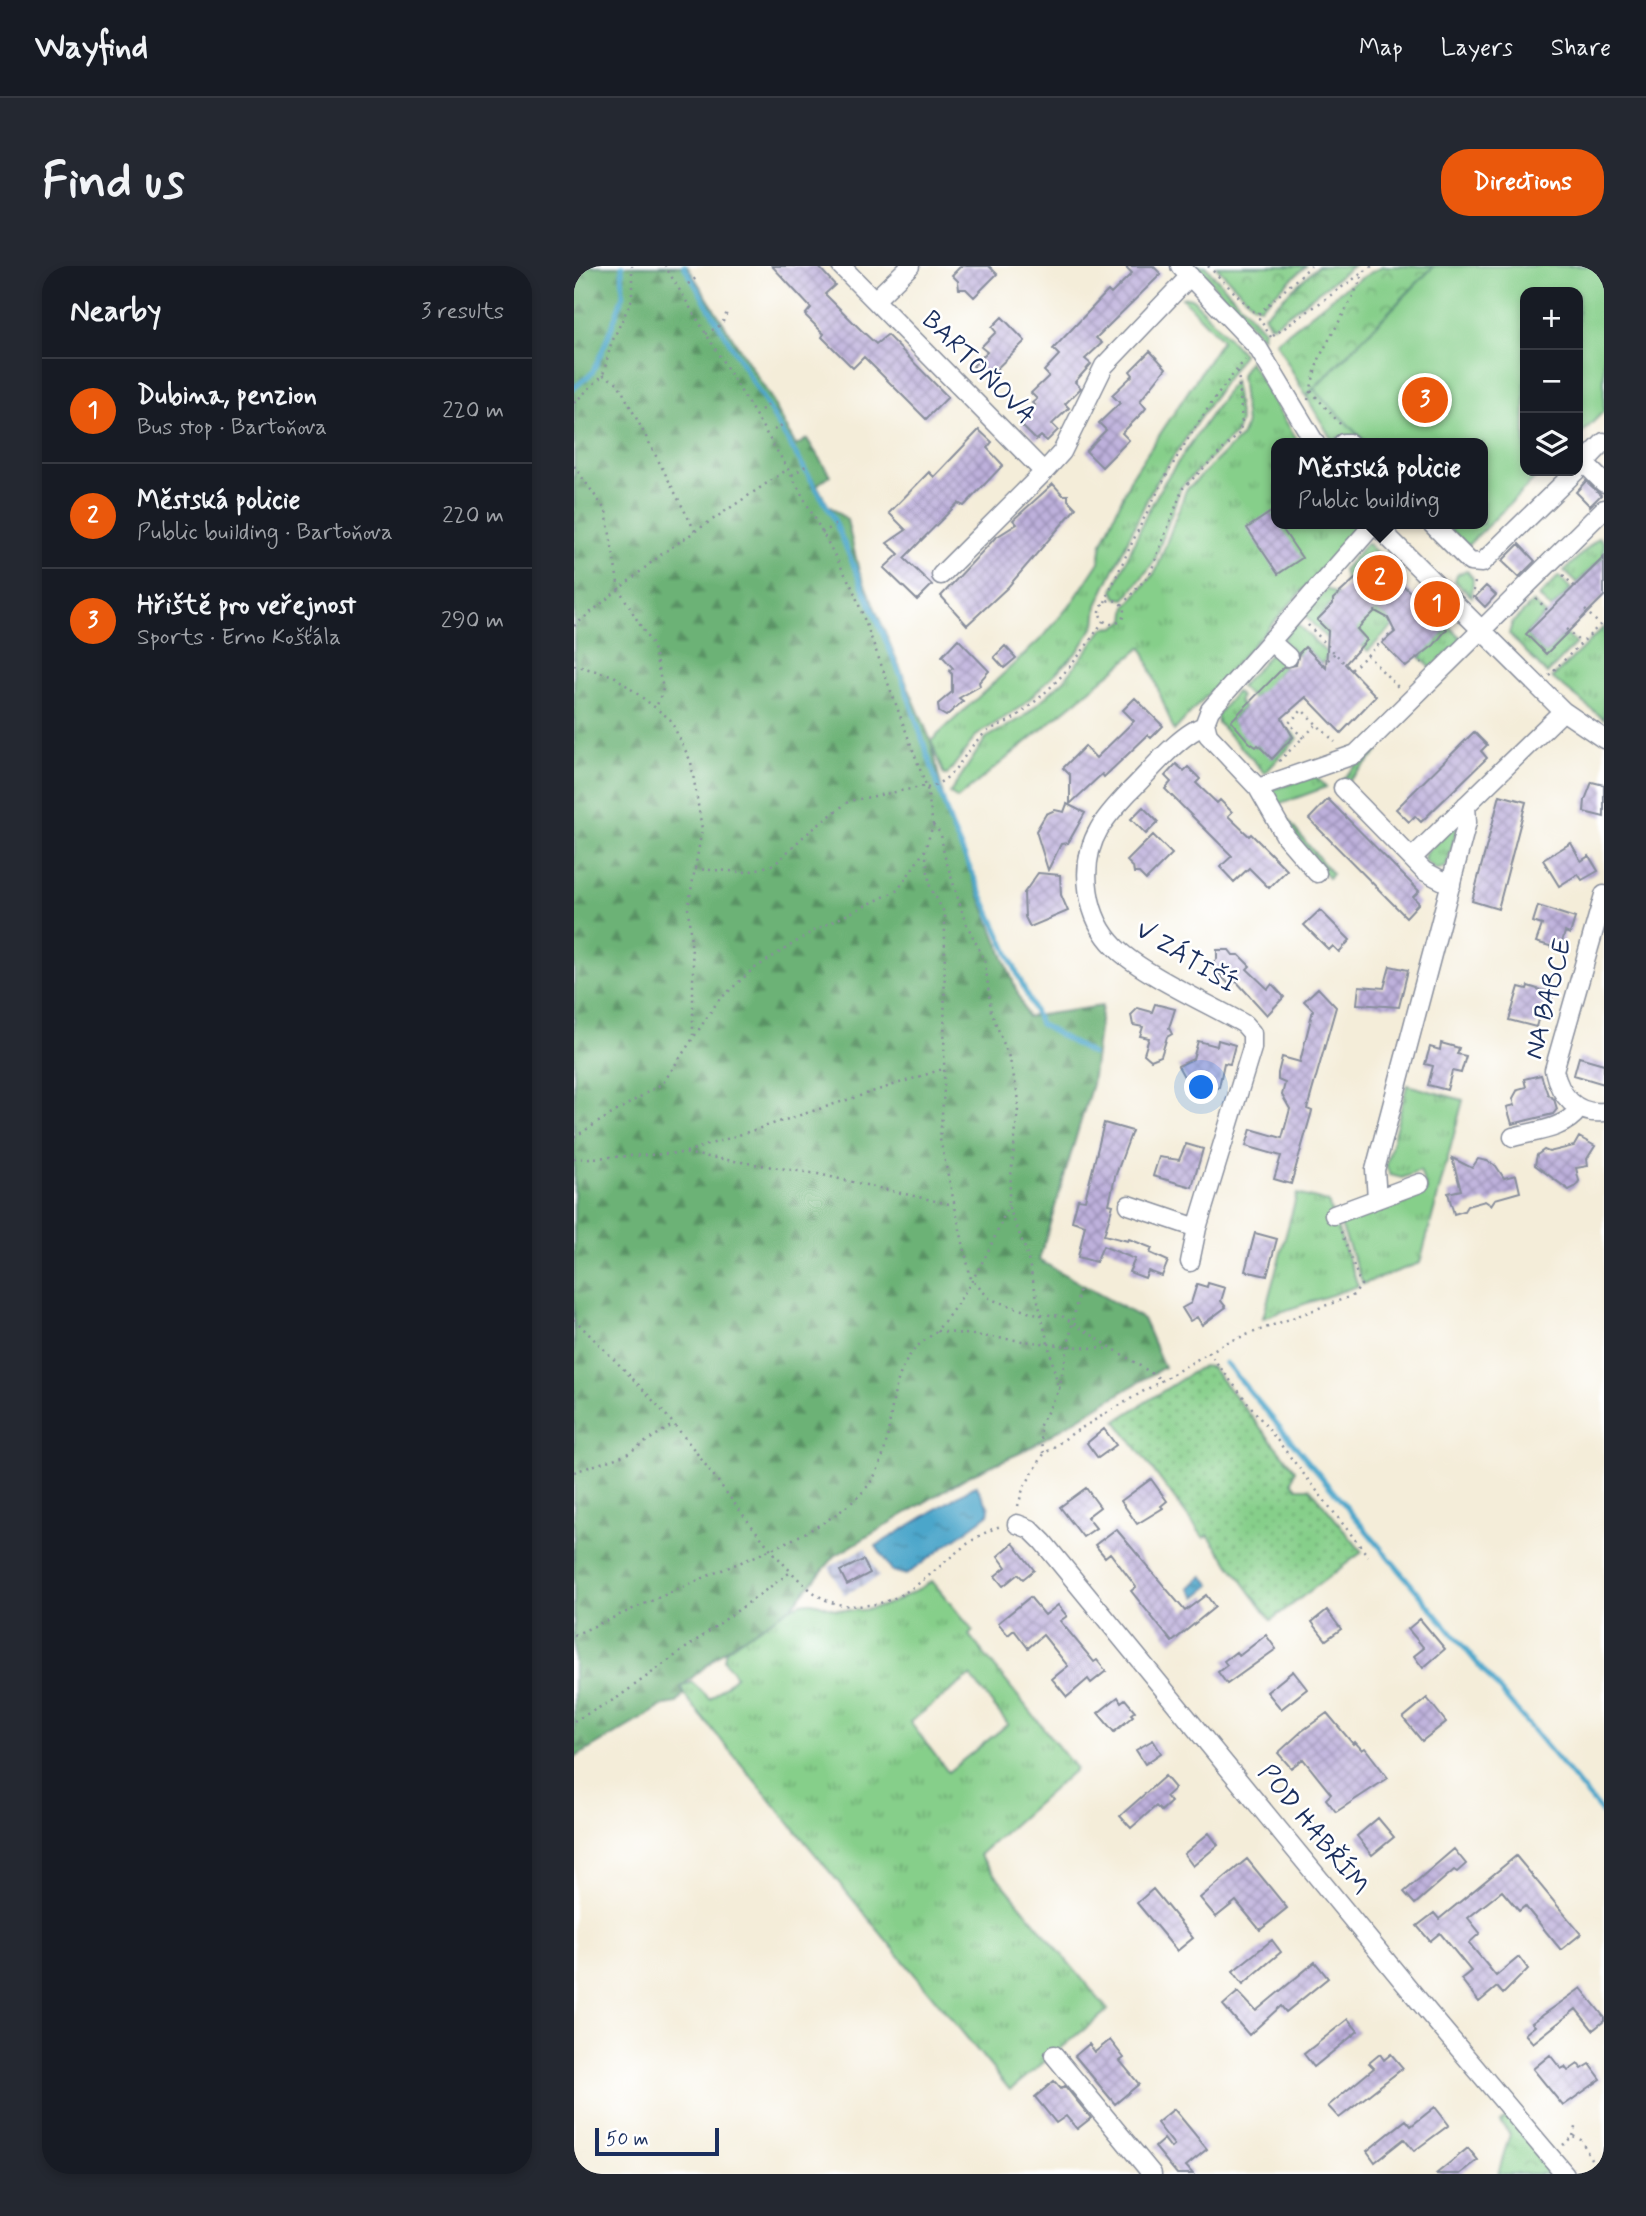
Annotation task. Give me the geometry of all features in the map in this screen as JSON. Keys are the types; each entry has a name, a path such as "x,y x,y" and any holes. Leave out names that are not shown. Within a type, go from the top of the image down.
{"street":[{"name":"BARTOŇOVA","path":"841,266 1044,472"},
{"path":"874,300 910,266"},
{"name":"BARTOŇOVA","path":"941,575 1062,452 1104,366 1185,271 1265,357 1312,438"},
{"path":"1583,463 1604,442"},
{"path":"1583,470 1604,483"},
{"path":"1438,529 1470,562 1478,564 1486,560 1570,476"},
{"path":"1258,788 1352,757 1412,701 1604,509"},
{"path":"1317,873 1286,836 1258,788 1212,740 1205,726 1209,710 1371,529"},
{"path":"1380,529 1563,710 1604,739"},
{"path":"1270,641 1288,657"},
{"path":"1412,858 1563,710"},
{"name":"V ZÁTIŠÍ","path":"1191,1262 1197,1228 1252,1048 1252,1033 1244,1024 1116,948 1094,912 1087,872 1093,842 1106,817 1178,743 1194,730 1205,726"},
{"path":"1343,788 1434,878 1451,885"},
{"path":"1377,1199 1376,1170 1469,814 1466,805"},
{"name":"NA BABCE","path":"1578,1110 1556,1079 1555,1060 1604,895"},
{"path":"1513,1137 1561,1124 1572,1118 1578,1110 1604,1112"},
{"path":"1334,1214 1420,1182"},
{"path":"1129,1205 1197,1228"},
{"name":"POD HABŘÍM","path":"1017,1524 1030,1529 1043,1542 1565,2174"},
{"path":"1054,2055 1152,2174"}],"path":[{"path":"574,403 603,375 611,344 632,299 632,266"},
{"path":"574,1136 663,1083 718,1001 752,970 813,930 898,890 925,850 933,825 928,787 853,589 792,475 665,266"},
{"path":"1209,266 1257,315 1273,336 1372,266"},
{"path":"1257,315 1311,266"},
{"path":"1308,404 1319,359 1359,285 1362,273"},
{"path":"688,284 696,278"},
{"path":"706,334 722,324 728,310"},
{"path":"1105,602 1116,601 1122,605 1125,613 1118,623 1111,625 1103,621 1099,611 1155,494 1250,355"},
{"path":"1122,605 1150,574 1183,488 1238,435 1242,423 1238,370"},
{"path":"603,375 618,383 695,531"},
{"path":"1311,391 1345,438"},
{"path":"761,410 769,404"},
{"path":"774,430 782,425"},
{"path":"792,475 807,465"},
{"path":"574,466 606,511 619,589 653,647 663,689 656,708"},
{"path":"574,625 695,531 788,469"},
{"path":"822,533 840,522"},
{"path":"1561,572 1574,586"},
{"path":"1535,597 1548,611"},
{"path":"1585,610 1600,625"},
{"path":"1300,617 1351,670 1398,626"},
{"path":"695,869 747,872 775,864 804,836 849,801 928,787 947,780 984,733 1015,718 1071,666 1103,621"},
{"path":"1552,672 1604,621"},
{"path":"1566,629 1581,643"},
{"path":"1323,665 1335,653"},
{"path":"1367,655 1412,701"},
{"path":"574,665 614,676 670,719 691,762 702,830 688,908 693,965 693,1035"},
{"path":"1303,738 1289,723 1303,710 1342,750"},
{"path":"1273,767 1317,724"},
{"path":"574,1635 772,1548 828,1520 869,1486 885,1458 887,1423 897,1381 914,1349 937,1331 994,1241 1008,1205 1019,1100 1010,1060 991,1011 985,961 965,921 944,854 941,834 933,825"},
{"path":"925,850 930,887 945,915 944,1068 940,1139 971,1279 990,1299 1031,1313 1041,1312 1071,1321 1163,1381"},
{"path":"683,1153 944,1068"},
{"path":"574,1159 683,1153 818,1174 953,1205"},
{"path":"1008,1205 1026,1251 1059,1390"},
{"path":"574,1319 674,1424 792,1571 825,1600 847,1605 879,1604 900,1595 988,1532 1004,1525 1017,1524 1023,1489 1044,1454 1073,1433 1208,1352 1350,1297 1358,1291 1361,1286 1334,1214"},
{"path":"1044,1454 1039,1427 1059,1390 1080,1286"},
{"path":"937,1331 1047,1345 1113,1349"},
{"path":"1208,1352 1368,1556"},
{"path":"574,1472 625,1455 640,1443 674,1424"},
{"path":"574,1721 617,1698 792,1571"},
{"path":"1549,2155 1573,2136 1576,2123"},
{"path":"1573,2136 1581,2140 1599,2174"}],"shaded area":[{"path":"865,1548 879,1577 844,1595 829,1567"}],"green space":[{"path":"574,266 687,266 771,398 796,446 807,439 830,475 817,485 828,505 847,520 859,571 931,741 946,810 1027,1017 1102,1006 1092,1084 1039,1260 1143,1319 1164,1367 1020,1453 972,1474 835,1556 791,1607 726,1649 681,1687 684,1695 677,1703 665,1705 574,1758"},
{"path":"1196,266 1205,266 1264,330 1262,337"},
{"path":"1216,266 1306,266 1260,307 1253,305"},
{"path":"1318,266 1353,266 1274,325 1269,324 1264,315"},
{"path":"1382,266 1434,266 1306,396 1276,342 1343,289"},
{"path":"1434,266 1604,266 1604,411 1583,432 1583,287 1520,287 1520,476 1538,476 1488,525 1488,438 1361,438 1314,389"},
{"path":"1182,298 1193,299 1243,354 1153,487 1097,605 1095,625 1078,651 1022,706 976,736 947,775 944,775 931,741 1044,636 1074,600 1099,562 1102,543 1131,478 1222,340"},
{"path":"1249,361 1296,438 1271,438 1271,529 1354,529 1354,534 1174,731 1142,647 957,799 950,793 986,738 1022,718 1064,680 1104,628 1115,627 1125,620 1127,606 1156,571 1186,490 1241,437 1246,425 1241,375"},
{"path":"1234,381 1240,422 1236,433 1181,487 1154,562 1125,599 1117,598 1113,591 1147,513 1165,481"},
{"path":"1314,389 1361,438 1331,438 1306,396"},
{"path":"1450,529 1484,529 1467,546"},
{"path":"1599,537 1604,543 1604,557 1577,583 1564,571"},
{"path":"1367,543 1392,568 1389,571 1377,559 1366,573 1363,571 1351,584 1345,578 1343,570"},
{"path":"1467,571 1473,578 1472,597 1455,581 1457,574"},
{"path":"1559,576 1571,589 1551,609 1539,597"},
{"path":"1327,589 1337,595 1320,617 1320,622 1345,657 1304,615"},
{"path":"1533,602 1545,614 1526,634 1545,653 1566,634 1576,643 1547,674 1509,634 1512,623"},
{"path":"1374,607 1396,623 1368,651 1362,646 1365,637 1353,626"},
{"path":"1440,617 1462,639 1432,669 1420,657 1447,630 1438,620"},
{"path":"1296,623 1329,655 1321,664 1305,647 1299,656 1282,640"},
{"path":"1604,627 1604,719 1552,678"},
{"path":"1271,653 1284,667 1278,673 1280,675 1253,699 1240,687"},
{"path":"1236,692 1241,697 1238,701 1244,707 1231,721 1245,732 1243,735 1256,747 1258,745 1272,758 1293,738 1288,729 1298,738 1265,773 1218,723 1217,715"},
{"path":"1373,748 1378,752 1338,791 1334,788"},
{"path":"1315,776 1326,787 1278,805 1272,790"},
{"path":"1281,812 1332,874 1328,878 1288,828"},
{"path":"1460,819 1446,867 1435,870 1424,860 1425,854"},
{"path":"1407,1085 1463,1100 1420,1263 1363,1284 1340,1223 1427,1191 1420,1171 1402,1178 1390,1175 1386,1166"},
{"path":"1297,1194 1328,1202 1358,1286 1263,1318"},
{"path":"1202,1366 1211,1367 1295,1470 1292,1482 1297,1488 1310,1488 1362,1552 1271,1620 1208,1535 1204,1538 1116,1421"},
{"path":"932,1581 973,1631 969,1635 1076,1769 979,1855 1108,2010 1010,2090 684,1695 681,1687 692,1682 710,1699 736,1676 724,1660 726,1650 766,1621 800,1603 810,1602 850,1610 875,1608 898,1600","holes":["970,1676 1008,1724 948,1772 910,1722"]},
{"path":"1507,2117 1556,2174 1498,2174 1510,2134 1500,2122"}],"water":[{"path":"976,1485 989,1508 988,1515 906,1575 892,1571 876,1546"},
{"path":"1203,1576 1211,1585 1196,1597 1189,1588"}],"building":[{"path":"772,266 818,266 835,285 825,294 876,344 887,335 948,397 926,419 864,357 853,368 822,337 824,334 805,315 811,308"},
{"path":"961,266 989,266 997,274 974,297 966,289 959,289 958,281 952,275"},
{"path":"1125,266 1153,266 1161,274 1096,338 1102,343 1085,359 1091,364 1075,382 1081,388 1065,404 1069,408 1052,424 1058,430 1047,441 1041,436 1036,440 1021,425 1026,420 1021,415 1035,405 1032,403 1037,399 1031,393 1049,376 1044,371 1059,355 1053,349 1108,291 1111,294 1132,273"},
{"path":"1002,317 1025,341 986,379 973,366 987,352 981,347 996,332 992,327"},
{"path":"1150,351 1166,368 1140,401 1146,408 1122,433 1129,440 1102,467 1086,451 1106,430 1099,423 1120,403 1112,395 1133,375 1130,371"},
{"path":"979,430 992,442 987,448 1003,465 964,506 958,503 904,558 932,585 917,600 884,568 899,554 887,543 906,530 889,513 929,472 934,477"},
{"path":"1586,481 1601,495 1590,506 1576,492"},
{"path":"1053,484 1063,495 1068,495 1068,500 1076,508 1008,587 967,625 941,596 995,538 1017,524 1013,520"},
{"path":"1271,512 1271,529 1282,529 1302,558 1278,574 1247,528"},
{"path":"1519,544 1535,561 1519,577 1502,561"},
{"path":"1604,557 1604,596 1546,654 1526,634"},
{"path":"1377,559 1447,629 1434,645 1406,667 1382,643 1395,632 1388,618 1375,611 1357,629 1367,640 1345,664 1376,696 1341,733 1306,697 1282,718 1293,737 1272,759 1258,745 1256,747 1249,742 1231,721 1284,667 1296,665 1299,653 1305,647 1326,668 1328,631 1317,620 1333,604 1333,599"},
{"path":"1486,586 1496,595 1485,607 1475,597"},
{"path":"958,639 989,671 979,682 980,686 959,698 963,701 946,716 939,712 938,704 952,692 952,674 949,671 953,668 942,656"},
{"path":"1005,646 1016,658 1004,668 994,657"},
{"path":"1135,698 1163,726 1151,738 1148,735 1104,777 1102,774 1070,804 1070,775 1063,768 1085,746 1096,758 1134,721 1123,710"},
{"path":"1474,732 1487,745 1481,751 1487,758 1421,822 1415,816 1409,822 1396,809"},
{"path":"1176,764 1184,771 1188,767 1200,779 1196,783 1217,803 1220,800 1232,812 1228,816 1249,836 1251,834 1287,870 1269,888 1249,868 1234,882 1220,867 1232,856 1165,789 1171,782 1165,776"},
{"path":"1592,782 1604,785 1604,817 1584,812 1585,800"},
{"path":"1500,795 1526,802 1498,909 1472,901"},
{"path":"1328,799 1419,891 1413,897 1419,903 1406,917 1309,819"},
{"path":"1067,804 1085,813 1068,843 1061,844 1048,870 1036,831 1046,814 1055,810 1064,812"},
{"path":"1143,807 1158,822 1146,834 1131,819"},
{"path":"1153,835 1172,854 1146,880 1139,873 1134,873 1133,867 1127,861"},
{"path":"1571,843 1581,861 1589,856 1598,871 1582,880 1578,874 1559,886 1543,860"},
{"path":"1038,873 1060,875 1061,895 1068,911 1030,927 1025,917 1024,893"},
{"path":"1538,906 1575,918 1570,934 1565,932 1560,949 1536,942 1542,925 1533,922"},
{"path":"1320,910 1350,940 1339,952 1333,946 1329,950 1304,925"},
{"path":"1217,950 1229,950 1233,955 1239,955 1250,966 1247,969 1268,989 1272,984 1284,997 1267,1015 1236,981 1231,986 1210,965 1217,959"},
{"path":"1390,966 1408,970 1399,1007 1357,1004 1359,986 1384,988"},
{"path":"1528,986 1553,994 1549,1007 1542,1005 1536,1027 1509,1020 1519,987 1527,989"},
{"path":"1318,988 1336,1007 1307,1109 1312,1111 1291,1184 1274,1179 1281,1156 1246,1146 1251,1129 1282,1138 1290,1109 1282,1095 1285,1083 1278,1080 1278,1073 1282,1057 1300,1062 1313,1010 1304,1001"},
{"path":"1155,1004 1175,1009 1169,1028 1172,1034 1167,1037 1161,1056 1151,1060 1144,1054 1149,1038 1140,1036 1143,1027 1133,1025 1131,1015 1138,1008 1152,1012"},
{"path":"1218,1040 1235,1045 1230,1064 1224,1063 1219,1087 1214,1090 1187,1082 1178,1066 1193,1059 1198,1041 1217,1046"},
{"path":"1441,1043 1459,1048 1457,1054 1466,1056 1461,1073 1452,1071 1447,1090 1428,1085 1433,1066 1425,1064 1430,1047 1440,1050"},
{"path":"1579,1057 1604,1064 1604,1084 1574,1075"},
{"path":"1541,1075 1548,1095 1554,1099 1557,1109 1553,1114 1512,1124 1507,1107 1515,1105 1513,1098 1518,1089 1526,1087 1524,1079"},
{"path":"1104,1123 1132,1131 1115,1177 1109,1204 1113,1205 1104,1235 1128,1241 1129,1239 1152,1248 1150,1253 1168,1261 1162,1276 1148,1271 1145,1278 1129,1272 1135,1259 1103,1246 1096,1262 1078,1257 1085,1225 1072,1221 1078,1199 1085,1200"},
{"path":"1579,1137 1595,1146 1587,1159 1588,1166 1576,1168 1579,1181 1569,1190 1535,1165 1537,1155 1544,1150 1549,1152 1574,1146"},
{"path":"1186,1144 1203,1149 1192,1187 1153,1176 1159,1157 1179,1160"},
{"path":"1452,1158 1472,1168 1478,1159 1487,1161 1496,1166 1504,1178 1516,1175 1520,1192 1495,1199 1491,1205 1485,1201 1467,1206 1464,1211 1454,1214 1448,1193 1461,1190"},
{"path":"1255,1233 1277,1239 1267,1276 1245,1271"},
{"path":"1208,1283 1225,1288 1221,1301 1226,1307 1202,1325 1197,1317 1190,1321 1182,1308 1191,1303 1197,1284 1207,1287"},
{"path":"1104,1429 1116,1445 1098,1458 1087,1443"},
{"path":"1151,1479 1167,1501 1161,1506 1163,1508 1137,1524 1121,1501"},
{"path":"1086,1488 1100,1507 1087,1517 1096,1528 1083,1537 1060,1507"},
{"path":"1116,1529 1185,1611 1206,1595 1215,1607 1172,1642 1131,1591 1136,1587 1110,1553 1105,1557 1095,1545"},
{"path":"1013,1543 1034,1570 1023,1579 1018,1574 1003,1586 995,1576 1006,1567 998,1556"},
{"path":"863,1560 870,1573 847,1585 840,1571"},
{"path":"1030,1597 1045,1615 1058,1605 1067,1616 1060,1621 1094,1662 1097,1660 1106,1671 1091,1683 1088,1679 1067,1697 1052,1679 1068,1666 1043,1635 1028,1648 1014,1630 1008,1635 998,1623"},
{"path":"1327,1610 1341,1629 1326,1640 1312,1622"},
{"path":"1420,1619 1445,1649 1423,1668 1414,1656 1424,1648 1408,1629"},
{"path":"1266,1635 1276,1649 1227,1684 1218,1672 1227,1665 1224,1661 1236,1652 1239,1656"},
{"path":"1293,1671 1307,1689 1281,1709 1267,1692"},
{"path":"1118,1697 1121,1702 1125,1699 1135,1711 1131,1714 1133,1716 1114,1732 1098,1713"},
{"path":"1427,1698 1446,1722 1422,1741 1403,1718"},
{"path":"1327,1713 1353,1744 1355,1742 1362,1750 1365,1748 1388,1778 1336,1812 1326,1799 1331,1794 1303,1759 1291,1768 1278,1753"},
{"path":"1153,1740 1161,1753 1145,1764 1136,1750"},
{"path":"1165,1776 1175,1788 1166,1796 1171,1802 1161,1811 1156,1806 1131,1828 1120,1816"},
{"path":"1378,1818 1394,1837 1372,1855 1357,1836"},
{"path":"1209,1833 1218,1845 1193,1866 1184,1854"},
{"path":"1454,1849 1466,1864 1457,1872 1454,1870 1415,1904 1404,1892"},
{"path":"1516,1856 1581,1934 1561,1950 1525,1906 1519,1911 1502,1891 1468,1918 1480,1933 1469,1943 1496,1976 1519,1957 1528,1969 1503,1994 1497,1987 1479,2002 1461,1979 1471,1971 1440,1933 1430,1941 1417,1926 1434,1913 1439,1919"},
{"path":"1247,1859 1287,1908 1260,1930 1236,1901 1216,1917 1200,1898"},
{"path":"1153,1889 1193,1938 1177,1951 1137,1903"},
{"path":"1272,1940 1281,1952 1243,1984 1233,1971"},
{"path":"1315,1962 1328,1978 1286,2012 1281,2006 1249,2035 1223,2005 1238,1992 1256,2011"},
{"path":"1581,1988 1604,2017 1604,2021 1593,2030 1576,2009 1533,2043 1525,2034 1535,2026 1532,2023"},
{"path":"1348,2019 1358,2031 1314,2067 1304,2054"},
{"path":"1110,2040 1124,2058 1120,2061 1139,2084 1115,2104 1075,2056 1089,2044 1095,2052"},
{"path":"1380,2054 1384,2060 1391,2054 1403,2068 1339,2118 1328,2106 1374,2068 1369,2063"},
{"path":"1550,2055 1561,2069 1565,2067 1568,2071 1578,2064 1582,2069 1590,2064 1601,2079 1563,2106 1533,2069"},
{"path":"1054,2081 1061,2089 1065,2086 1091,2118 1077,2129 1066,2116 1056,2123 1035,2097"},
{"path":"1435,2107 1449,2125 1414,2151 1404,2139 1375,2162 1367,2151 1406,2120 1411,2126"},
{"path":"1174,2109 1207,2149 1186,2166 1193,2174 1177,2174 1155,2147 1164,2139 1171,2148 1174,2145 1157,2123"},
{"path":"1468,2148 1478,2160 1460,2174 1436,2174"}],"waterway":[{"path":"574,388 592,373 608,338 623,295 622,266"},
{"path":"684,266 832,515 903,681 952,828 1040,1024 1092,1054"},
{"path":"1226,1363 1604,1815"}],"place":[{"name":"Hřiště pro veřejnost","path":"1425,400"},
{"name":"Městská policie","path":"1380,578"},
{"name":"Dubina, penzion","path":"1437,604"}]}
